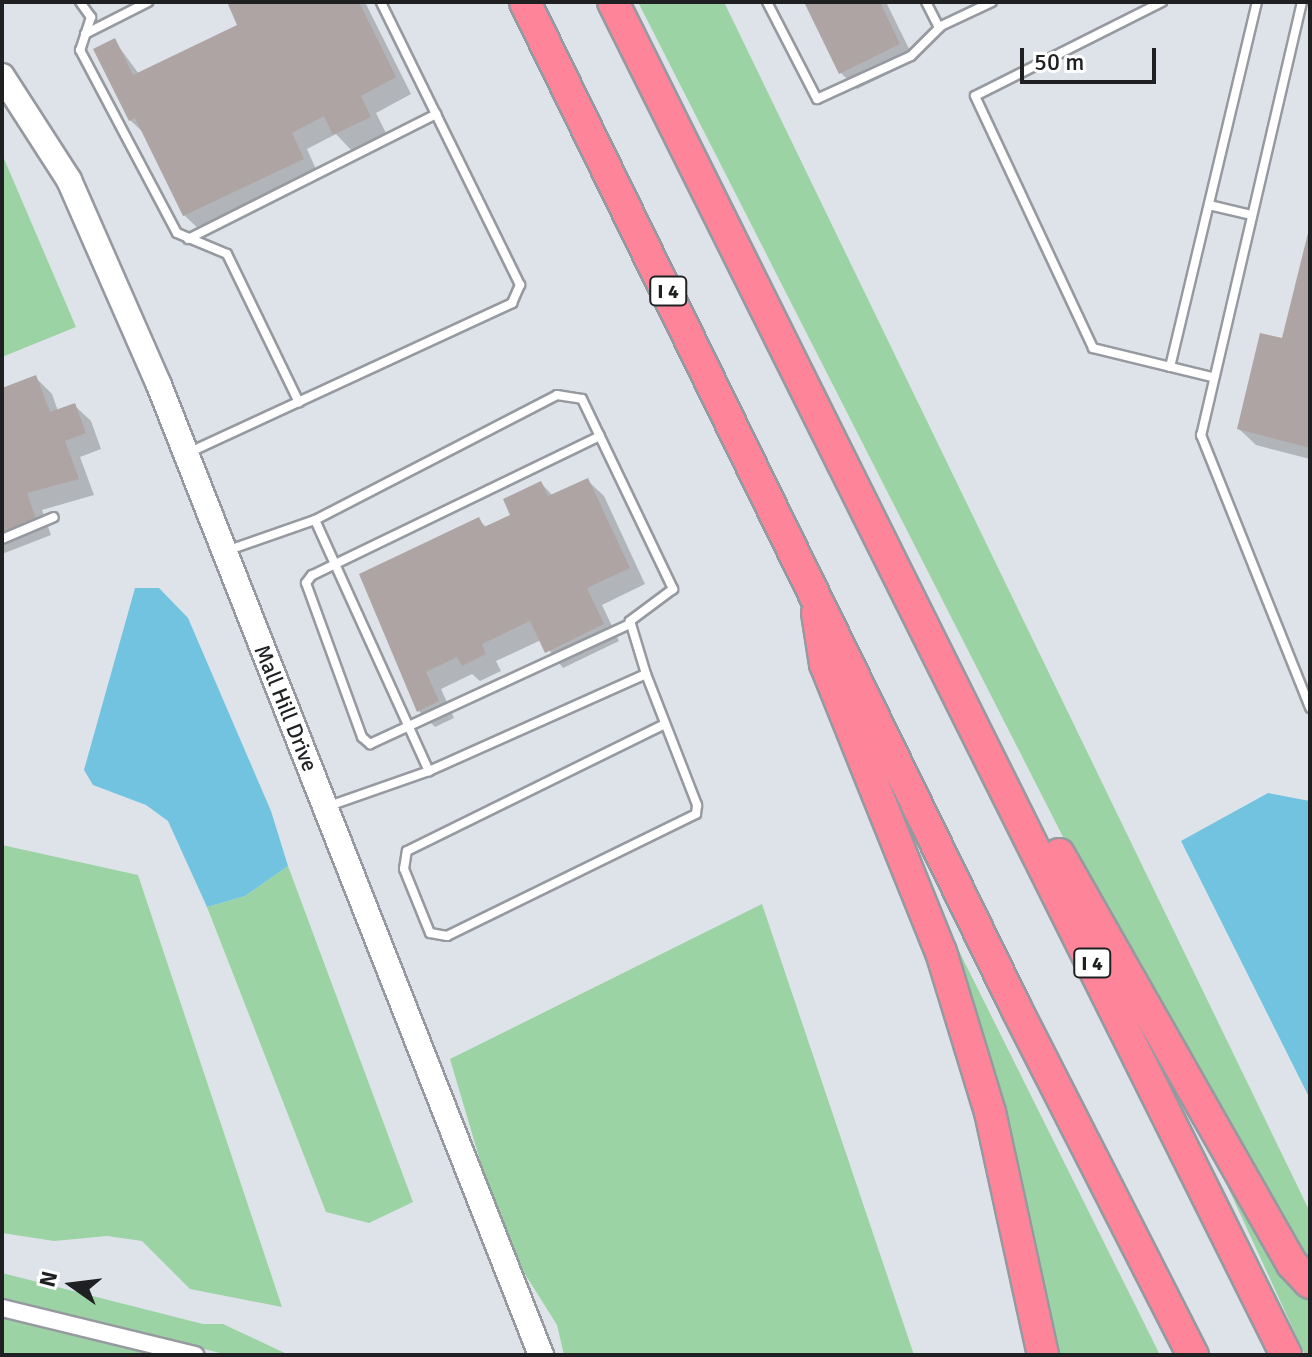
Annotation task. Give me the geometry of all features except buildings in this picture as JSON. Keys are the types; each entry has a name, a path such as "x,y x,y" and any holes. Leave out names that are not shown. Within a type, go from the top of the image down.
{"highway":[{"name":"I 4","path":"525,2 811,580 1016,1008 1193,1355"},
{"name":"I 4","path":"613,2 1286,1355"},
{"path":"898,572 1292,1264 1310,1283"},
{"path":"811,580 825,664 941,952 990,1112 1043,1355"}],"street":[{"name":"Mall Hill Drive","path":"2,76 69,180 186,454 541,1355"},
{"path":"2,1308 195,1355"}],"lane":[{"path":"80,2 91,17 80,50 177,233 227,254 299,402"},
{"path":"84,35 148,2"},
{"path":"186,454 512,303 520,285 381,2"},
{"path":"767,2 817,99 911,56 939,28 992,2"},
{"path":"926,2 939,28"},
{"path":"1162,2 975,96 1093,348 1212,377"},
{"path":"1170,367 1257,2"},
{"path":"1302,2 1212,377 1201,435 1310,708"},
{"path":"188,239 436,114"},
{"path":"1209,205 1251,215"},
{"path":"224,552 315,520 557,395 582,399 673,589 633,617 630,624 663,725 697,805 696,814 447,936 430,933 404,869 407,851 663,725"},
{"path":"600,436 312,575 306,583 362,737 375,743 630,624"},
{"path":"2,539 54,517"},
{"path":"315,520 429,771"},
{"path":"325,807 429,771 646,674"}],"green space":[{"path":"638,2 724,2 1310,1212 1310,1266 1117,943"},
{"path":"2,154 76,327 2,357"},
{"path":"2,845 138,875 282,1307 190,1289 142,1241 107,1236 54,1241 2,1233"},
{"path":"288,866 413,1202 369,1223 326,1212 207,907 245,896"},
{"path":"762,904 914,1355 564,1355 557,1325 525,1274 492,1201 450,1059"},
{"path":"954,947 959,951 1160,1355 1047,1355"},
{"path":"1220,1170 1310,1297 1310,1355 1305,1355"},
{"path":"2,1273 203,1324 223,1324 289,1355 228,1355 2,1298"},
{"path":"2,1318 159,1355 2,1355"}],"water":[{"path":"135,588 159,588 188,618 271,811 288,866 245,896 207,907 168,821 146,805 93,785 84,770"},
{"path":"1268,793 1310,801 1310,1099 1181,841"}]}
